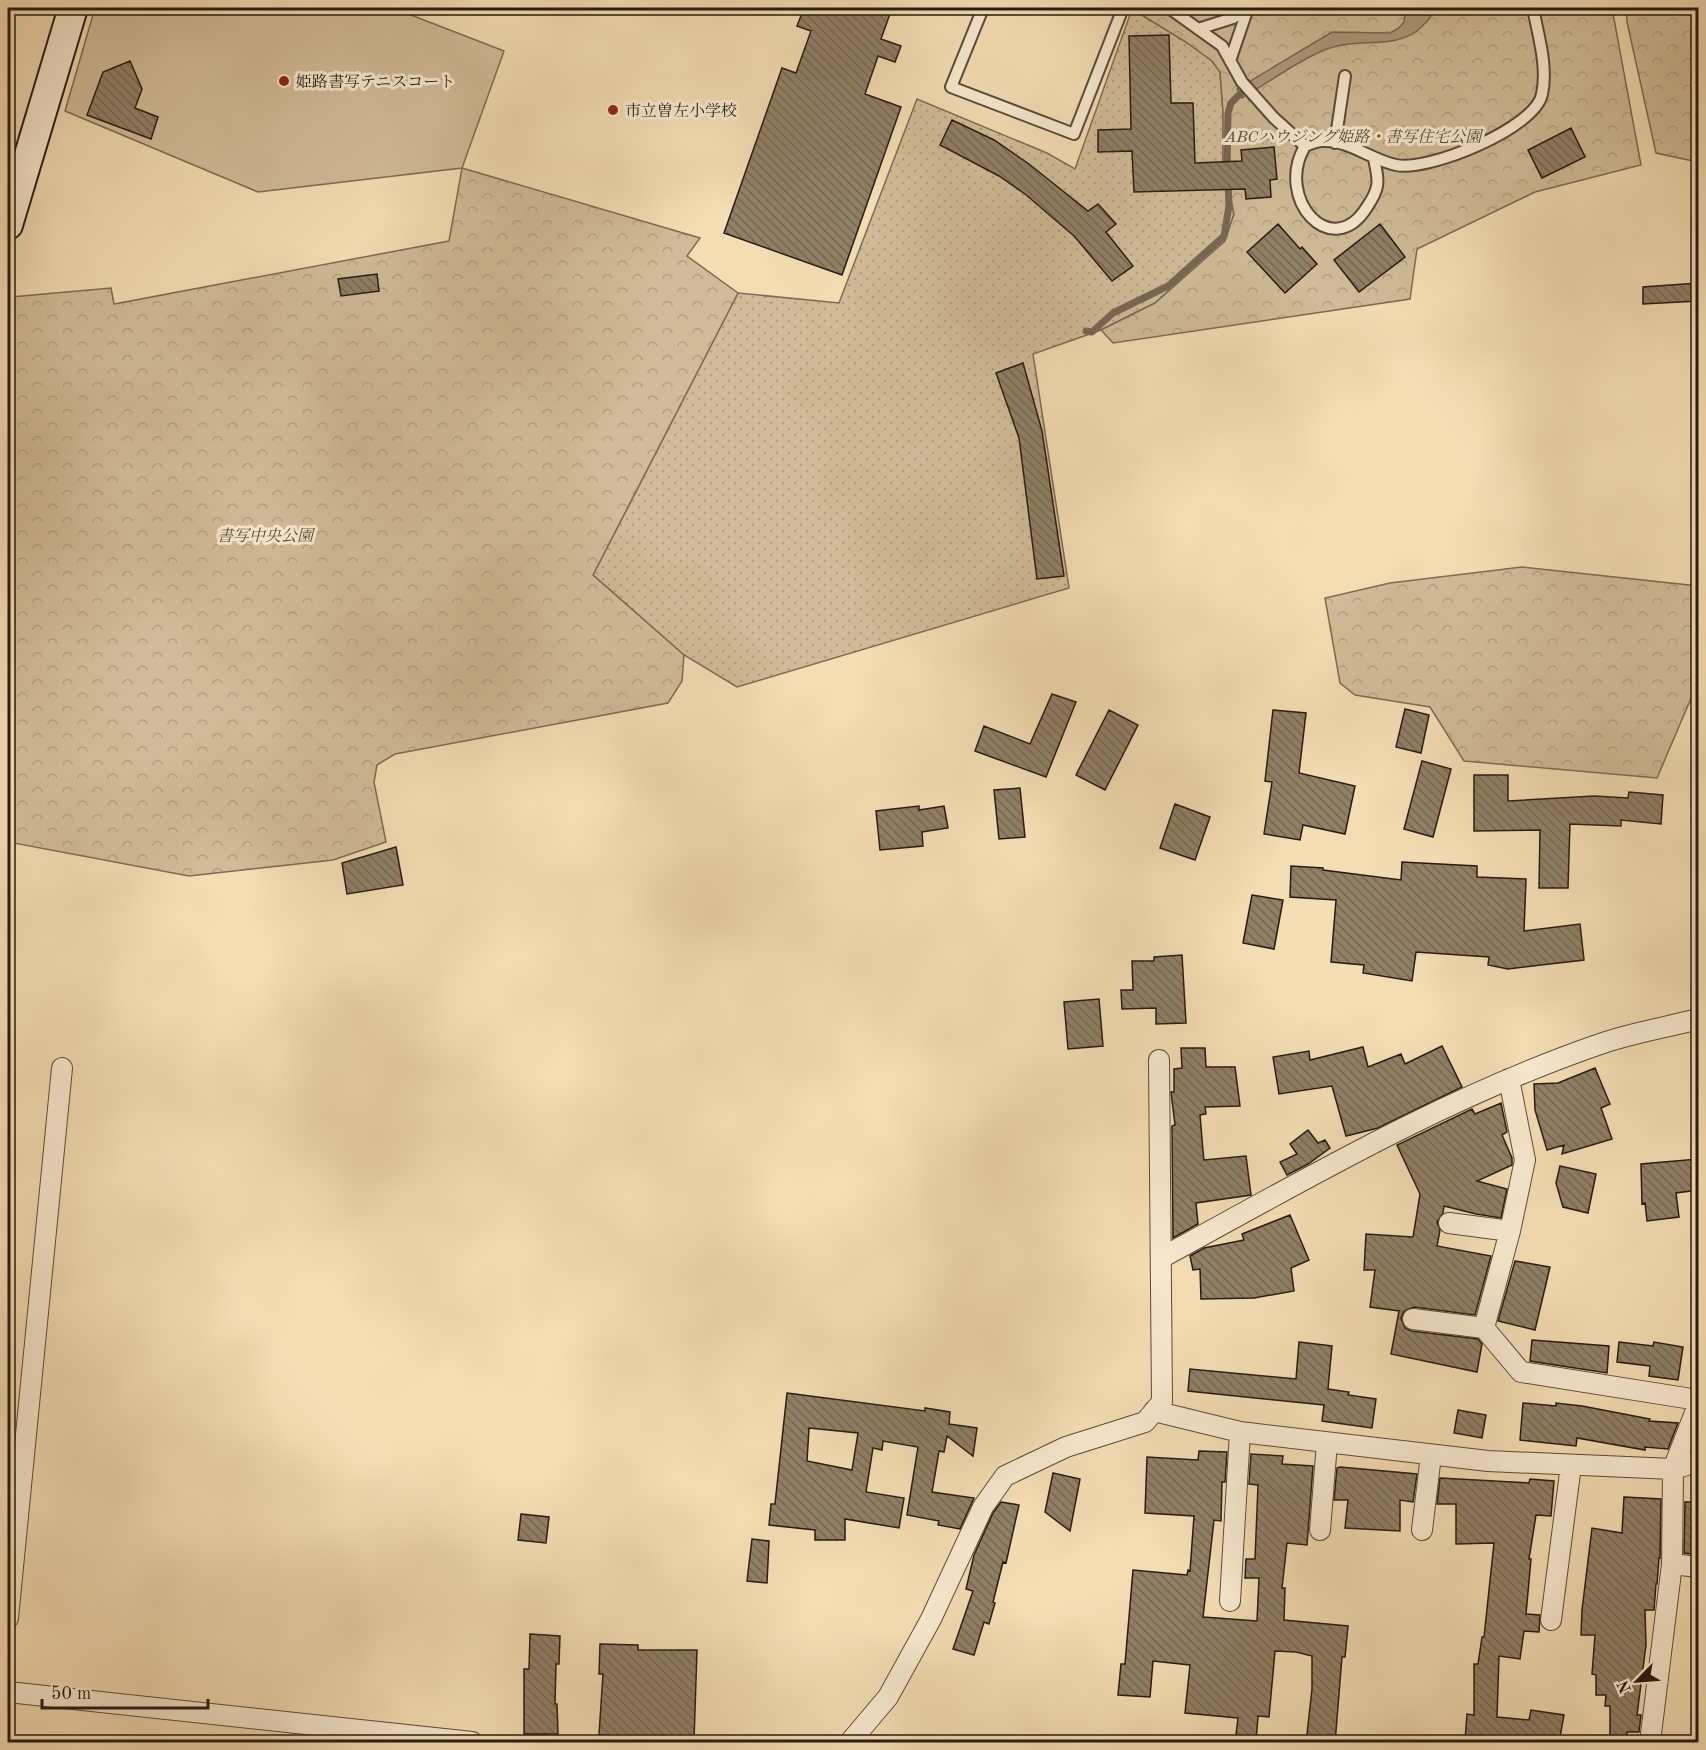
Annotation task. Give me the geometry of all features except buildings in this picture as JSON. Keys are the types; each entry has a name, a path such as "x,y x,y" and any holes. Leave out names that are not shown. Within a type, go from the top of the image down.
{"street":[{"path":"8,225 73,8"},
{"path":"1161,1258 1360,1149 1492,1086 1607,1042 1698,1019"},
{"path":"850,1743 888,1697 931,1619 983,1507 1005,1476 1066,1448 1145,1422 1162,1402 1159,1060"},
{"path":"8,1618 62,1068"},
{"path":"1484,1328 1510,1232 1526,1160 1509,1079"},
{"path":"1449,1223 1510,1232"},
{"path":"1413,1319 1484,1328 1521,1372 1698,1400"},
{"path":"1650,1743 1672,1564 1673,1469 1698,1405"},
{"path":"1155,1412 1240,1432 1488,1461 1673,1469 1698,1462"},
{"path":"1230,1601 1240,1432"},
{"path":"1320,1530 1327,1443"},
{"path":"1422,1530 1431,1455"},
{"path":"1551,1620 1571,1465"},
{"path":"1672,1564 1698,1567"},
{"path":"8,1692 379,1738 472,1743"}],"lane":[{"path":"983,8 951,87 1074,134 1123,8"},
{"path":"1169,8 1222,46 1242,82 1274,118 1305,146"},
{"path":"1198,29 1233,18 1248,8"},
{"path":"1230,60 1248,8"},
{"path":"1374,158 1377,185 1361,217 1344,227 1331,229 1319,224 1306,214 1298,197 1296,177 1298,158 1305,146 1322,141 1347,145 1398,166 1427,164 1490,140 1513,127 1529,113 1542,96 1544,68 1533,8"},
{"path":"1335,143 1345,76"}],"green space":[{"name":"姫路書写テニスコート","path":"95,8 393,8 504,51 462,168 258,192 65,111"},
{"name":"ABCハウジング姫路・書写住宅公園","path":"1133,8 1612,8 1641,165 1535,192 1417,249 1410,299 1113,343 1101,330 1155,303 1225,241 1234,214 1223,160 1220,72 1212,61"},
{"path":"1626,8 1698,8 1698,162 1656,153 1627,22"},
{"path":"1132,9 1186,42 1212,61 1220,72 1223,160 1234,214 1225,241 1155,303 1101,330 1033,354 1069,588 737,687 684,655 593,575 738,293 839,303 917,99 1047,153 1075,169"},
{"name":"書写中央公園","path":"462,168 700,238 687,256 738,293 593,575 684,655 682,681 668,703 395,754 377,765 374,782 386,842 333,860 189,876 8,842 8,310 11,297 111,288 114,304 449,241"},
{"path":"1522,567 1698,586 1698,695 1692,696 1657,778 1464,761 1430,707 1355,695 1340,683 1325,598 1390,583"}],"shaded area":[{"path":"1406,8 1436,8 1425,24 1412,34 1384,42 1338,46 1322,51 1301,61 1242,98 1237,89 1332,32 1390,33 1404,22"}],"waterway":[{"path":"1227,171 1228,113 1231,103 1240,94"},
{"path":"1086,331 1092,332 1113,313 1168,286 1224,236 1229,206 1228,182"}],"place":[{"name":"姫路書写テニスコート","path":"284,81"},
{"name":"市立曽左小学校","path":"613,110"}]}
